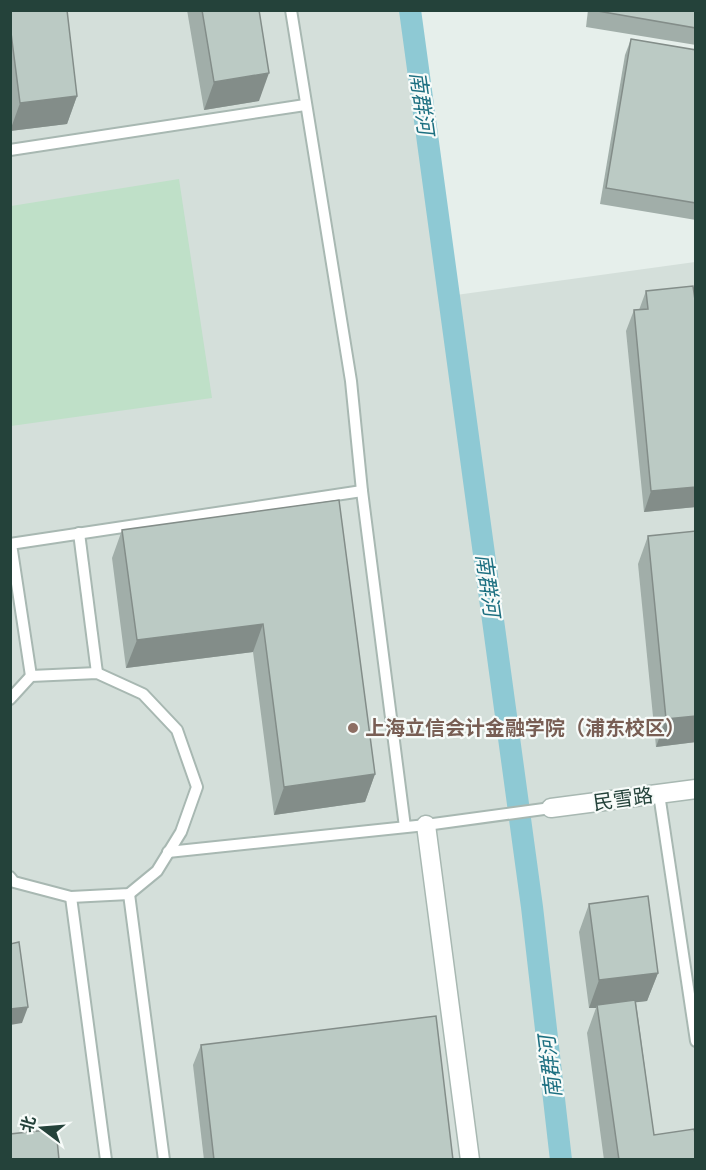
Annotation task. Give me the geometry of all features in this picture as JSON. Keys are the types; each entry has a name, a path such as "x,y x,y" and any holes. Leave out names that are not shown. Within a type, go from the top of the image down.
{"street":[{"name":"民雪路","path":"551,808 696,789"},
{"path":"426,825 470,1160"}],"lane":[{"path":"291,10 351,381 362,491 405,827"},
{"path":"10,150 305,105"},
{"path":"31,676 11,544 362,491"},
{"path":"79,533 97,673"},
{"path":"10,699 31,676 97,673 143,694 177,730 197,787 180,832 157,871 129,894 70,897 14,882 10,877"},
{"path":"659,794 696,1041"},
{"path":"168,852 426,825 551,808"},
{"path":"129,894 164,1160"},
{"path":"70,897 106,1160"}],"shaded area":[{"name":"上海立信会计金融学院（浦东校区）","path":"10,11 410,11 449,296 695,262 695,1159 11,1159"}],"green space":[{"path":"179,179 212,398 11,426 11,206"}],"building":[{"path":"10,10 67,10 77,96 20,103"},
{"path":"202,10 259,10 269,73 214,82"},
{"path":"592,10 696,10 696,28"},
{"path":"631,39 696,50 696,203 606,188"},
{"path":"693,286 696,307 696,487 651,491 634,310 648,309 646,291"},
{"path":"339,500 375,774 284,787 263,624 137,640 122,530"},
{"path":"696,531 696,716 666,719 648,536"},
{"path":"648,896 658,973 599,980 589,904"},
{"path":"19,942 28,1007 10,1009 10,944"},
{"path":"635,1000 654,1135 694,1129 696,1160 619,1160 597,1005"},
{"path":"436,1016 453,1160 214,1160 201,1045"},
{"path":"56,1129 59,1160 10,1160 10,1134"}],"waterway":[{"name":"南群河","path":"410,10 532,907 561,1160"}],"place":[{"name":"上海立信会计金融学院（浦东校区）","path":"353,728"}]}
